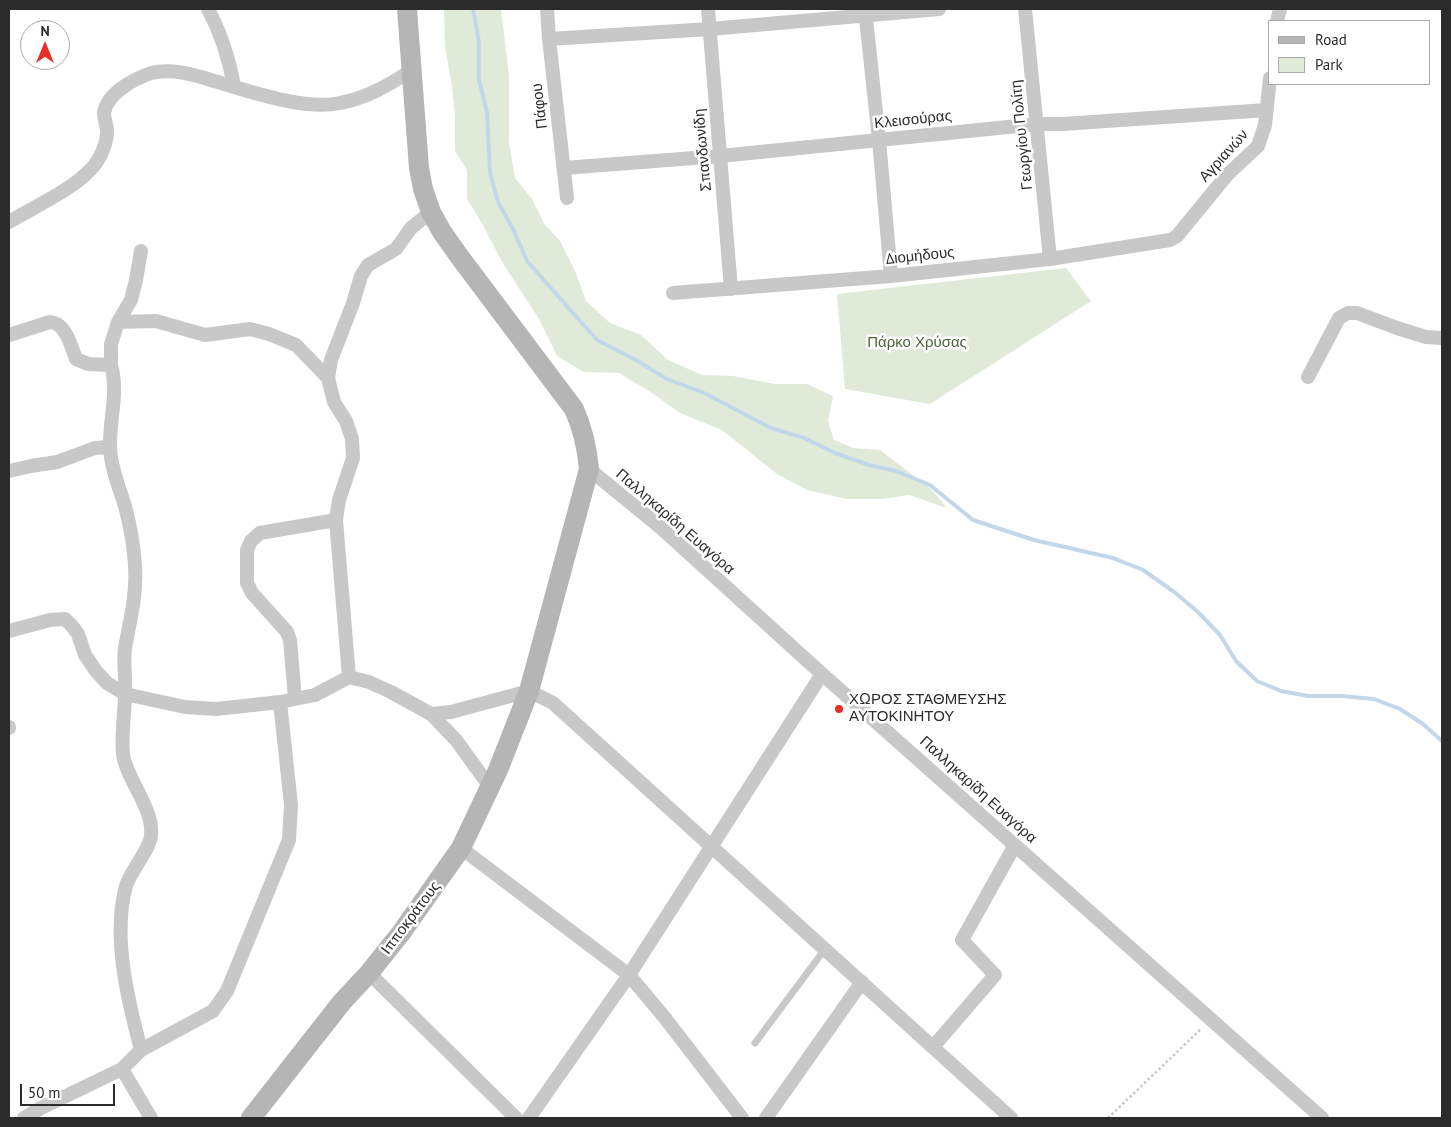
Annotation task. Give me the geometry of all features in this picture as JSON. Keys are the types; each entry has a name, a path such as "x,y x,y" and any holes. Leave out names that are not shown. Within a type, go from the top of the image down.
{"street":[{"path":"208,9 228,58 234,86"},
{"name":"Ιπποκράτους","path":"250,1118 342,1002 369,974 406,927 461,848 490,787 529,691 588,469 588,452 584,434 574,409 459,256 431,212 423,189 419,168 407,9"},
{"name":"Πάφου","path":"547,9 567,198"},
{"name":"Σπανδωνίδη","path":"708,9 731,289"},
{"path":"549,40 710,29 865,12 939,9"},
{"name":"Γεωργίου Πολίτη","path":"1025,9 1050,259"},
{"path":"865,12 891,276"},
{"path":"9,222 78,182 92,168 102,152 107,132 104,114 108,102 115,92 151,74 166,71 199,76 294,102 338,104 360,98 384,88 412,70"},
{"name":"Αγριανών","path":"1170,240 1177,236 1227,175 1258,146 1266,125 1269,85"},
{"name":"Κλεισούρας","path":"564,168 720,156 1038,124 1063,124 1267,110"},
{"path":"349,677 336,520 338,500 353,458 352,440 346,421 334,402 328,378 331,360 368,265 396,249 411,228 431,212"},
{"name":"Διομήδους","path":"673,293 891,276 1050,259 1170,240"},
{"path":"141,251 131,300 118,322 112,344 110,365 114,377 115,395 110,447 113,468 131,530 136,566 134,600 125,650 123,754 128,772 146,812 151,835 147,849 132,872 121,909 121,945 132,1016 141,1050"},
{"path":"1308,377 1339,318 1348,313 1357,313 1426,337 1442,338"},
{"path":"118,322 156,321 205,335 250,329 269,334 296,345 328,378"},
{"path":"9,335 50,322 56,322 62,326 76,359 88,364 110,365"},
{"path":"9,471 57,462 95,448 110,447"},
{"name":"Παλληκαρίδη Ευαγόρα","path":"588,469 660,527 822,674 1322,1118"},
{"path":"295,699 290,640 287,632 252,593 247,583 247,550 260,533 336,520"},
{"path":"9,631 50,620 65,619 78,634 85,655 107,683 125,694 185,707 216,709 280,702 315,695 349,677 369,682 392,692 430,714 456,740 490,787"},
{"path":"529,1118 629,975 822,674"},
{"path":"430,714 451,712 529,691 552,703 1011,1118"},
{"path":"24,1118 122,1069 141,1050 213,1011 218,1005 227,990 289,840 292,805 280,702"},
{"path":"933,1047 994,975 962,940 1015,845"},
{"path":"461,848 629,975 665,1018 742,1118"},
{"path":"369,974 516,1118"},
{"path":"766,1118 862,982"},
{"path":"122,1069 151,1118"}],"lane":[{"path":"755,1043 825,949"}],"path":[{"path":"1108,1118 1211,1019"}],"green space":[{"path":"444,9 501,9 509,76 509,142 515,178 532,199 545,225 560,241 575,271 586,301 610,323 641,335 668,360 702,375 733,376 775,384 807,384 833,396 828,421 834,440 853,448 880,450 931,489 947,508 909,495 883,499 847,499 807,490 777,474 722,430 680,413 619,373 584,372 557,356 539,319 502,262 467,199 467,170 455,151 455,115 445,47"},
{"name":"Πάρκο Χρύσας","path":"1066,268 1091,301 930,404 845,389 837,294"}],"waterway":[{"path":"473,9 479,42 479,80 487,112 490,173 498,202 513,229 527,261 597,340 636,360 667,379 704,393 771,428 804,438 835,453 869,465 896,471 930,485 973,520 1034,540 1113,558 1143,570 1173,591 1198,612 1220,635 1236,661 1257,681 1281,691 1308,696 1342,696 1374,699 1400,709 1423,724 1442,741"}],"place":[{"name":"ΧΩΡΟΣ ΣΤΑΘΜΕΥΣΗΣ ΑΥΤΟΚΙΝΗΤΟΥ","path":"839,709"}]}
